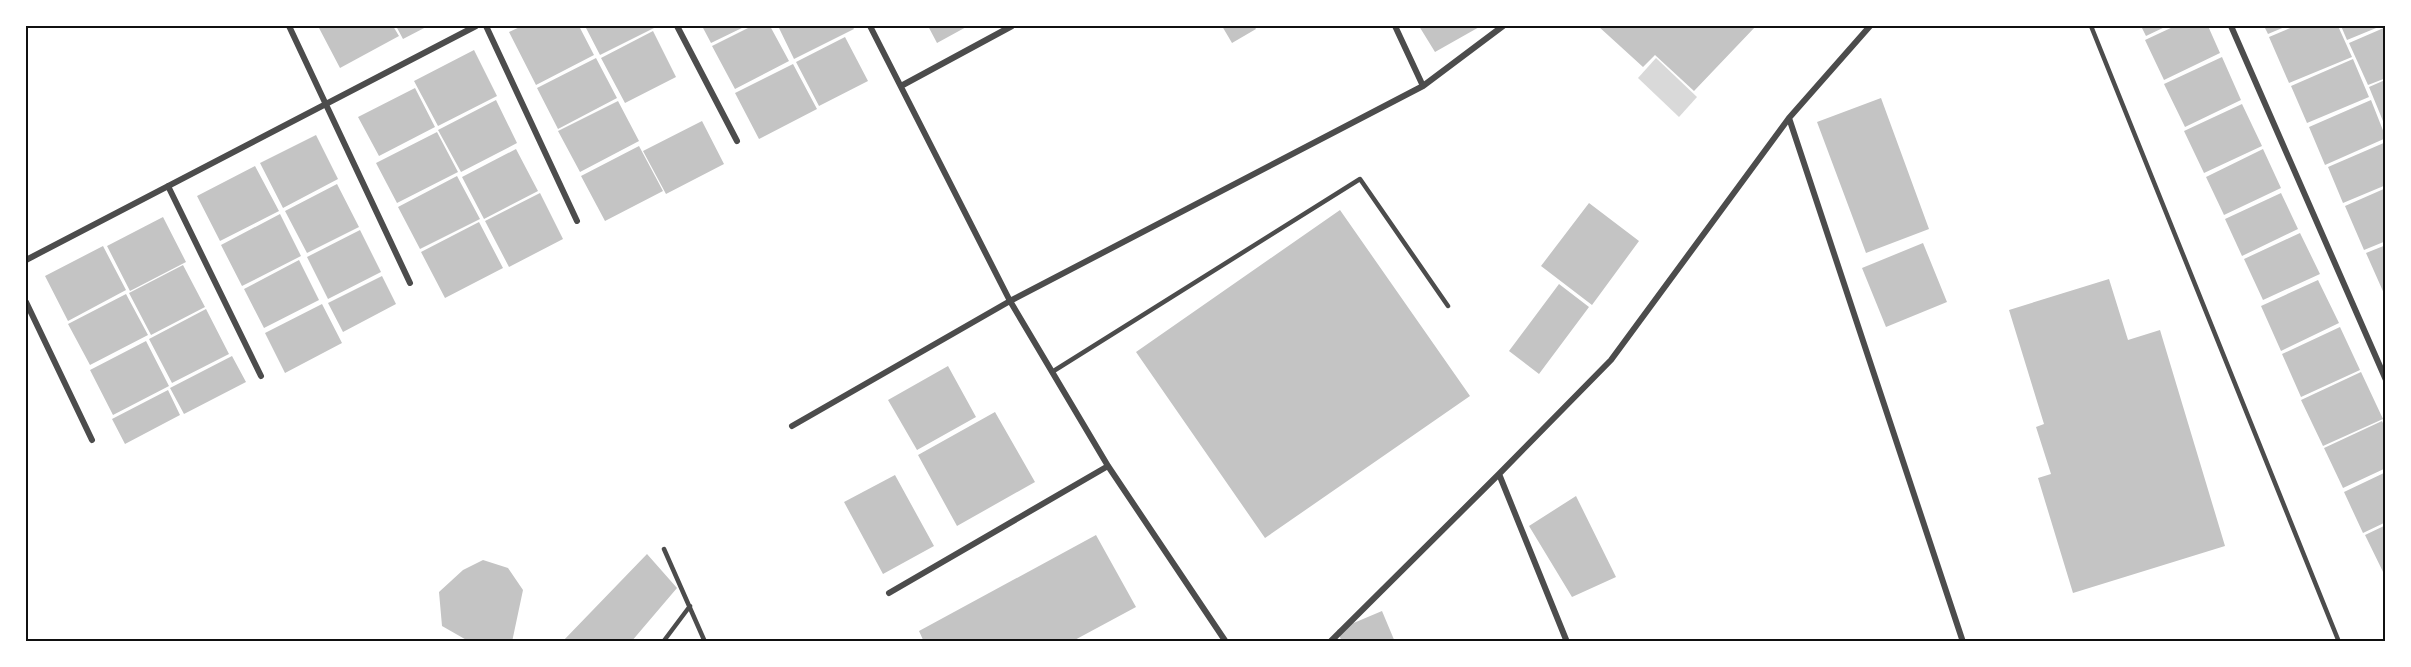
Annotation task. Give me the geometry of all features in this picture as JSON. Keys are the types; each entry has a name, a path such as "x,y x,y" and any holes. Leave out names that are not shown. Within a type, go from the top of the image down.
{"street":[{"path":"289,26 410,283"},
{"path":"26,260 476,26"},
{"path":"486,26 577,221"},
{"path":"677,26 737,141"},
{"path":"870,26 1010,301 1108,466 1226,642"},
{"path":"901,86 1012,26"},
{"path":"1395,26 1423,86"},
{"path":"792,426 1010,301 1423,86 1503,26"},
{"path":"1330,642 1611,360 1789,118 1870,26"},
{"path":"2231,26 2385,380"},
{"path":"1789,118 1963,642"},
{"path":"168,186 261,376"},
{"path":"26,303 92,440"},
{"path":"889,593 1108,466"},
{"path":"1499,474 1567,642"}],"lane":[{"path":"2091,26 2339,642"},
{"path":"1052,372 1360,179 1448,306"},
{"path":"664,549 705,642"},
{"path":"663,642 690,606"}],"shaded area":[{"path":"1656,58 1697,97 1679,117 1638,78"}],"building":[{"path":"324,26 393,26 399,36 340,68 319,28"},
{"path":"396,26 428,26 403,39"},
{"path":"522,26 579,26 594,55 536,85 509,32"},
{"path":"585,26 658,26 600,55"},
{"path":"702,26 746,26 711,43"},
{"path":"752,26 770,26 789,61 735,89 712,46"},
{"path":"778,26 852,26 854,29 794,59"},
{"path":"928,26 968,26 937,43"},
{"path":"1222,26 1254,26 1256,29 1232,43"},
{"path":"1419,26 1481,26 1435,52"},
{"path":"1598,26 1756,26 1694,91 1655,55 1643,67"},
{"path":"2141,26 2167,26 2146,36"},
{"path":"2175,26 2208,26 2220,53 2164,80 2145,40"},
{"path":"2264,26 2287,26 2268,34"},
{"path":"2295,26 2338,26 2352,57 2289,83 2269,37"},
{"path":"2341,26 2381,26 2347,40"},
{"path":"2386,27 2386,78 2368,85 2349,43"},
{"path":"653,31 676,77 625,103 601,58"},
{"path":"845,37 868,81 819,106 796,62"},
{"path":"474,50 497,96 438,126 414,81"},
{"path":"2222,57 2241,100 2185,127 2164,84"},
{"path":"596,58 617,98 558,129 537,88"},
{"path":"2353,59 2369,97 2307,123 2291,86"},
{"path":"793,64 817,109 759,139 735,93"},
{"path":"2385,80 2385,126 2369,87"},
{"path":"415,88 435,127 379,156 358,117"},
{"path":"1881,98 1929,229 1866,253 1817,122"},
{"path":"496,100 517,143 461,172 438,130"},
{"path":"2371,100 2386,138 2325,165 2309,127"},
{"path":"618,101 639,141 580,172 558,131"},
{"path":"2242,104 2262,146 2204,173 2184,131"},
{"path":"702,121 724,164 666,194 643,151"},
{"path":"437,132 458,172 397,203 376,163"},
{"path":"316,135 338,179 283,208 260,163"},
{"path":"2386,142 2386,185 2343,203 2328,167"},
{"path":"639,146 663,191 605,221 581,176"},
{"path":"516,149 538,191 484,219 462,177"},
{"path":"2263,149 2281,188 2224,215 2206,177"},
{"path":"255,166 279,211 220,241 197,196"},
{"path":"457,176 480,219 420,249 398,207"},
{"path":"337,184 359,227 307,253 285,211"},
{"path":"2386,188 2386,241 2364,250 2345,206"},
{"path":"540,193 563,239 509,267 485,221"},
{"path":"2281,193 2298,229 2242,256 2225,219"},
{"path":"1589,203 1639,241 1592,305 1541,266"},
{"path":"1340,210 1470,396 1265,538 1136,352"},
{"path":"280,214 301,256 242,286 221,245"},
{"path":"163,217 186,262 130,291 107,246"},
{"path":"479,222 503,268 445,298 421,252"},
{"path":"360,230 381,272 328,299 307,257"},
{"path":"2300,233 2320,274 2263,300 2244,259"},
{"path":"1923,243 1947,302 1886,327 1862,268"},
{"path":"2386,245 2386,298 2366,253"},
{"path":"103,246 126,290 68,321 45,276"},
{"path":"299,260 319,300 264,328 244,289"},
{"path":"183,265 205,307 151,335 129,293"},
{"path":"382,276 396,304 343,332 328,303"},
{"path":"2109,279 2128,340 2160,330 2225,546 2073,593 2038,478 2051,474 2036,427 2044,424 2009,310"},
{"path":"2318,280 2339,323 2281,351 2261,306"},
{"path":"1559,284 1589,307 1539,374 1509,351"},
{"path":"126,294 148,335 90,365 68,324"},
{"path":"322,304 342,343 285,373 265,333"},
{"path":"206,309 229,354 172,383 149,339"},
{"path":"2340,327 2360,370 2301,397 2282,354"},
{"path":"146,341 169,386 113,415 90,370"},
{"path":"232,356 246,382 184,414 170,388"},
{"path":"948,366 976,417 917,450 888,400"},
{"path":"2361,372 2383,419 2323,446 2301,400"},
{"path":"168,390 180,415 125,444 112,419"},
{"path":"995,412 1035,482 957,526 918,455"},
{"path":"2382,421 2386,430 2386,468 2343,488 2324,448"},
{"path":"2386,472 2386,522 2363,533 2344,492"},
{"path":"895,475 934,546 883,574 844,502"},
{"path":"1576,496 1616,577 1572,597 1529,526"},
{"path":"2386,525 2386,578 2365,535"},
{"path":"1096,535 1136,607 1071,642 924,642 919,631"},
{"path":"647,554 677,588 631,642 562,642"},
{"path":"483,560 508,568 523,590 512,642 470,642 442,626 439,592 463,570"},
{"path":"1382,611 1395,642 1342,642 1337,630"}]}
